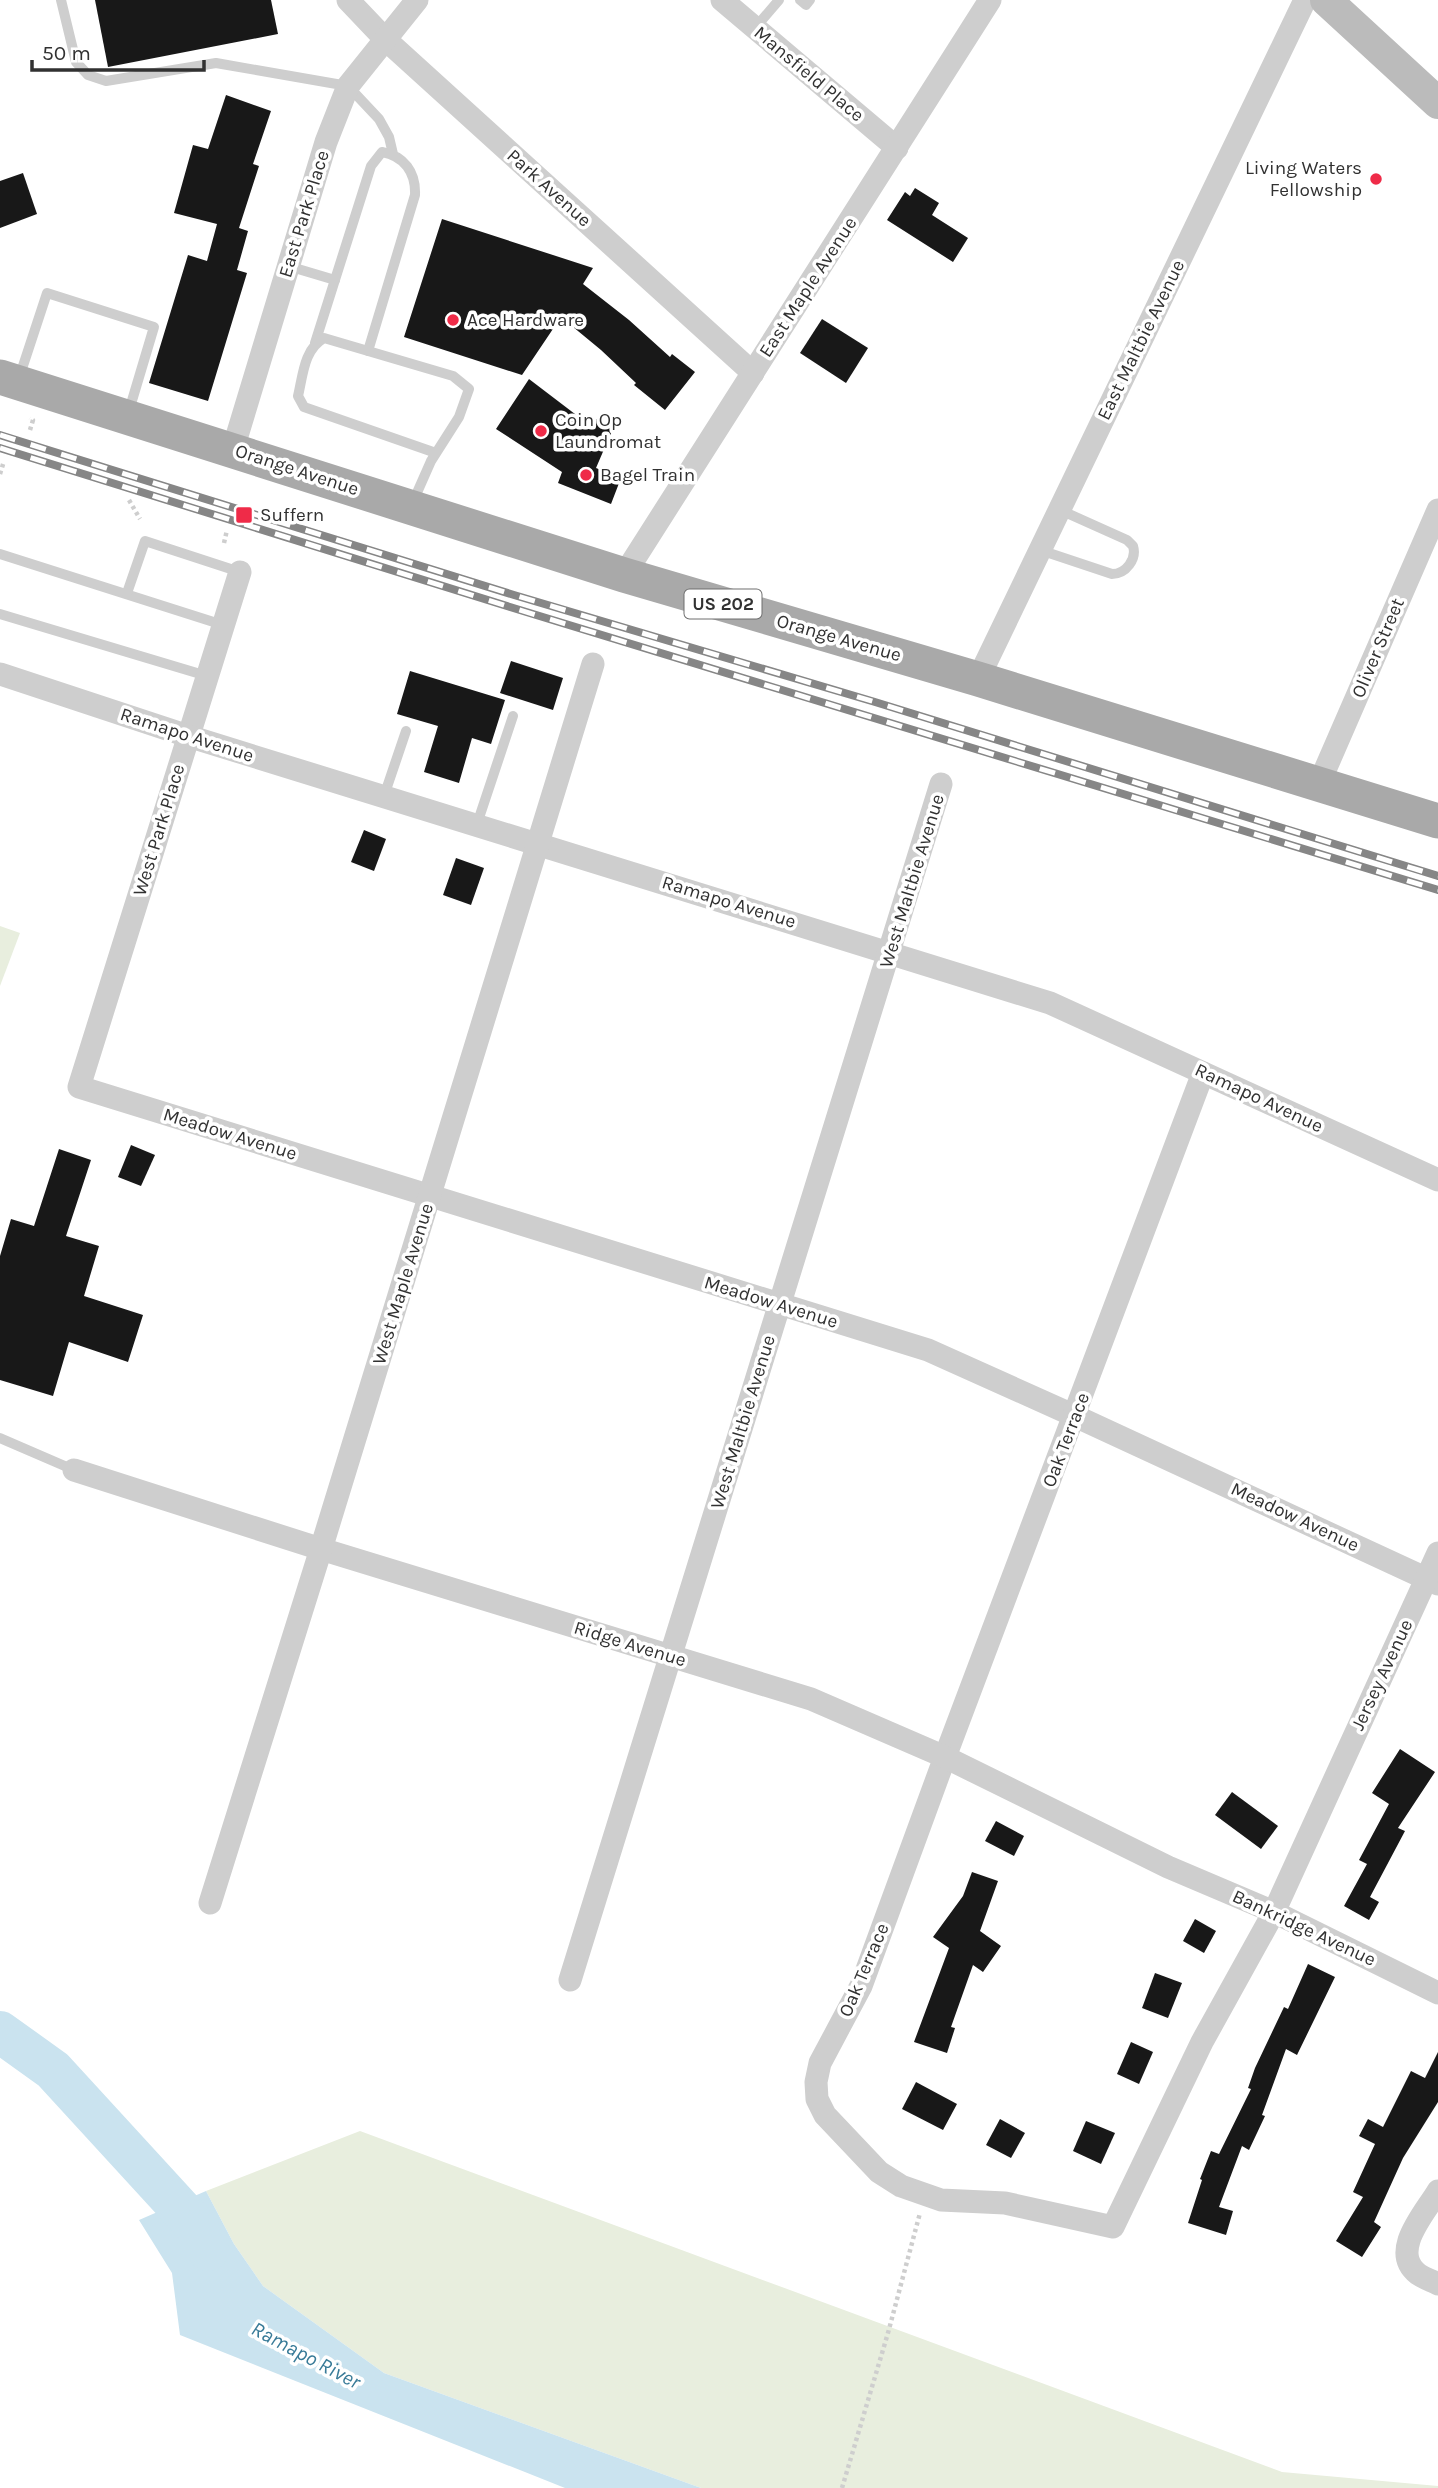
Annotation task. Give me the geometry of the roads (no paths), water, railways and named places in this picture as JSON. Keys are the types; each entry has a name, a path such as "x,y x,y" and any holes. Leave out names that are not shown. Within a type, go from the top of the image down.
{"main road":[{"name":"Orange Avenue","path":"9,380 624,575 978,679 1438,821"}],"street":[{"name":"Park Avenue","path":"348,0 386,40 753,373"},
{"name":"East Park Place","path":"233,449 326,142 348,86 417,0"},
{"name":"Mansfield Place","path":"722,0 897,148"},
{"name":"East Maple Avenue","path":"624,575 990,0"},
{"name":"East Maltbie Avenue","path":"978,679 1305,0"},
{"path":"1336,3 1438,103"},
{"name":"Oliver Street","path":"1318,786 1438,510"},
{"name":"West Park Place","path":"79,1087 240,572"},
{"name":"West Maple Avenue","path":"210,1903 593,664"},
{"name":"Ramapo Avenue","path":"0,674 188,736 1050,1003 1438,1180"},
{"name":"West Maltbie Avenue","path":"570,1980 941,784"},
{"name":"Oak Terrace","path":"1203,1073 861,1986 820,2063 816,2082 817,2099 825,2115 879,2172 901,2186 941,2200 1005,2203 1113,2227 1202,2042 1274,1912 1326,1797"},
{"name":"Meadow Avenue","path":"79,1087 928,1350 1432,1581"},
{"name":"Ridge Avenue","path":"74,1470 321,1549 811,1699 945,1757 1168,1867"},
{"name":"Jersey Avenue","path":"1326,1797 1432,1581 1438,1553"},
{"name":"Bankridge Avenue","path":"1168,1867 1274,1912 1438,1993"},
{"path":"1438,2191 1408,2240 1407,2258 1419,2274 1438,2284"}],"lane":[{"path":"61,0 76,62 88,75 106,81 216,63 348,86 379,119 389,137 393,154"},
{"path":"755,28 779,0"},
{"path":"368,351 415,195 415,184 408,165 393,154 382,152 371,166 315,343 308,356 298,396 304,407 436,453"},
{"path":"288,266 335,281"},
{"path":"9,380 47,293 154,327 128,416"},
{"path":"315,343 324,338 453,376 470,389 411,506"},
{"path":"1040,550 1112,574 1124,571 1133,558 1133,546 1120,536 1060,510"},
{"path":"127,593 145,541 240,572"},
{"path":"0,554 223,625"},
{"path":"0,614 207,676"},
{"path":"477,824 513,716"},
{"path":"384,796 406,731"},
{"path":"0,1438 74,1470"}],"water":[{"path":"206,2191 234,2244 263,2286 384,2373 701,2488 565,2488 180,2335 172,2273 139,2220"}],"waterway":[{"name":"Ramapo River","path":"0,2032 53,2070 196,2226 208,2250"}],"railway":[{"path":"0,435 514,595 875,702 1438,876"},
{"path":"0,448 510,607 1438,890"}],"place":[{"name":"Living Waters Fellowship","path":"1376,179"},
{"name":"Ace Hardware","path":"453,320"},
{"name":"Coin Op Laundromat","path":"541,431"},
{"name":"Bagel Train","path":"586,475"},
{"name":"Suffern","path":"244,515"}]}
